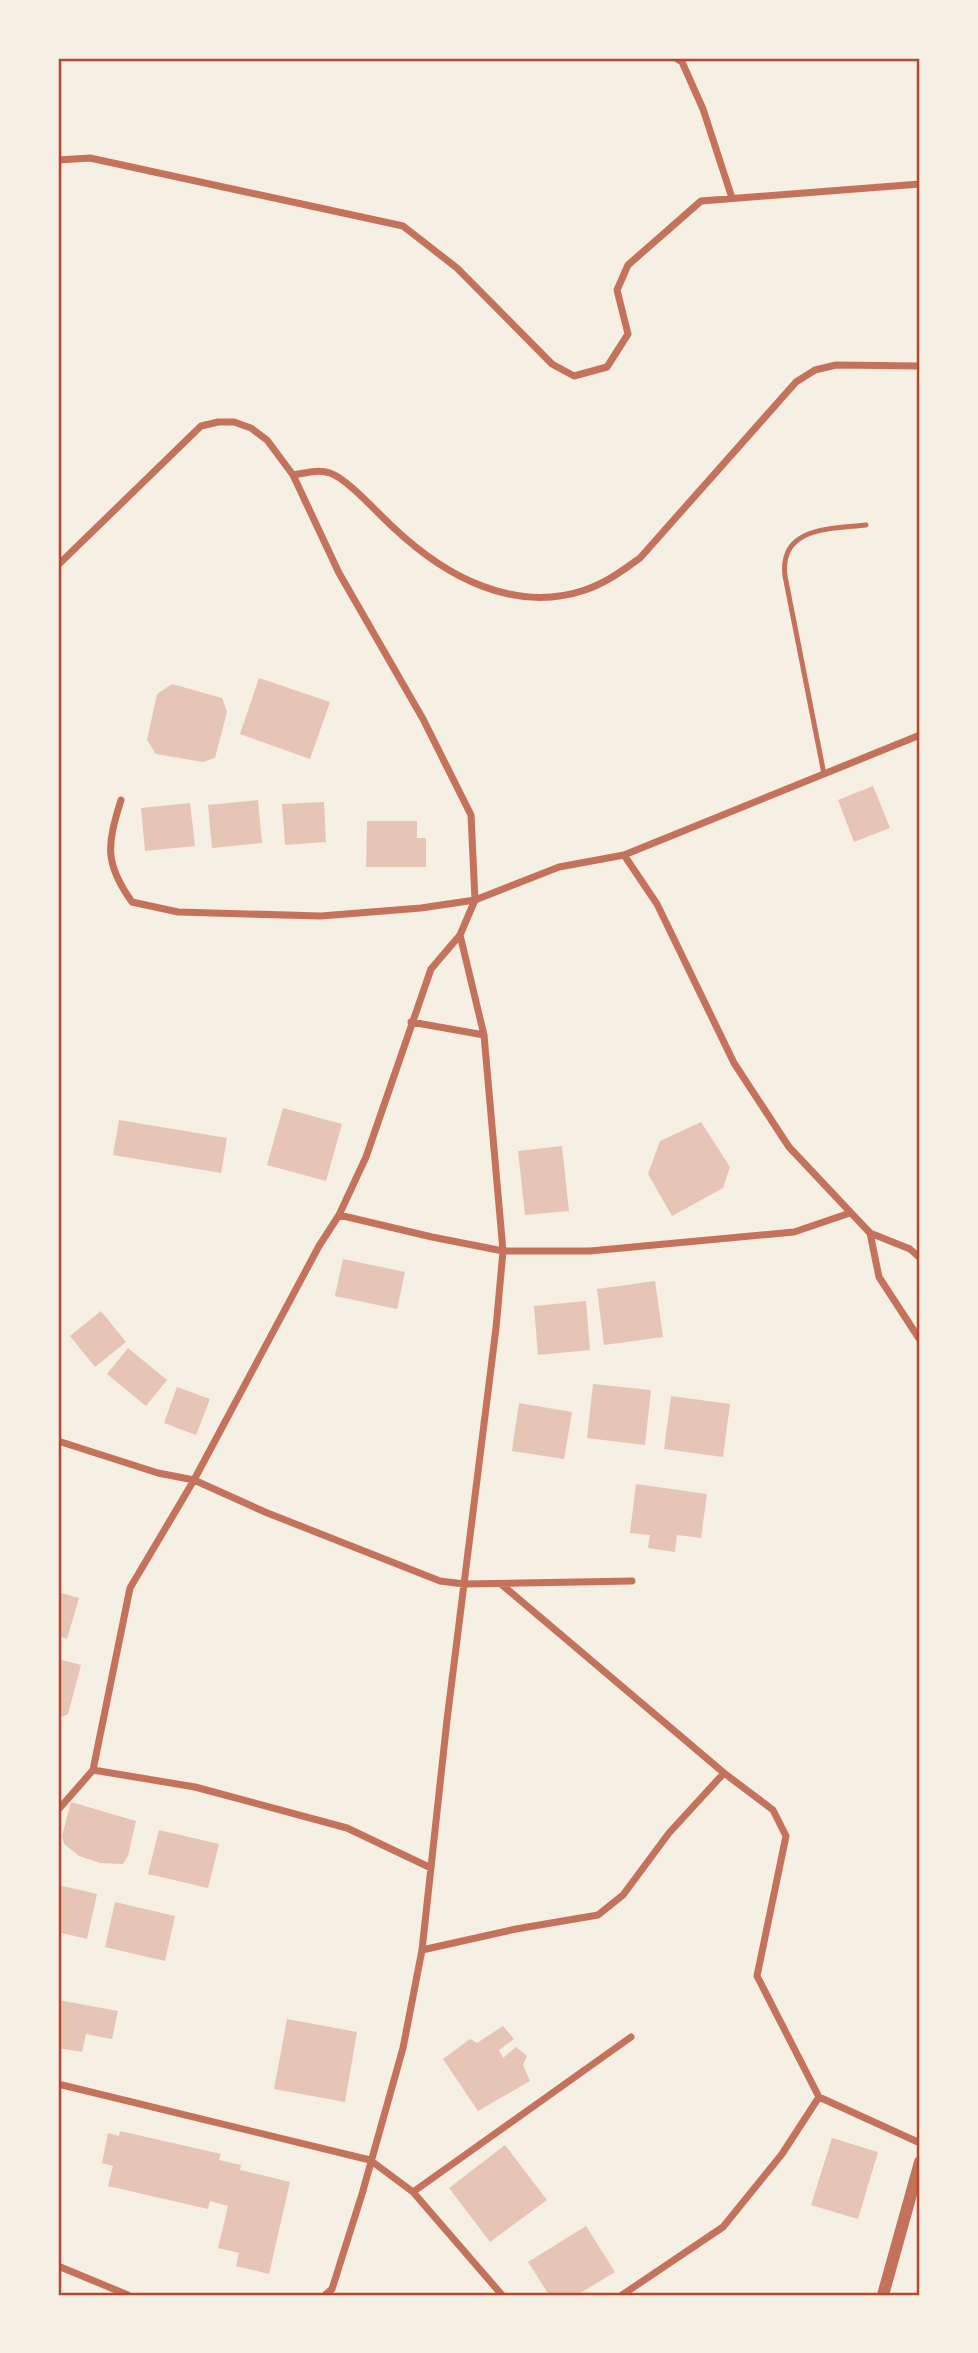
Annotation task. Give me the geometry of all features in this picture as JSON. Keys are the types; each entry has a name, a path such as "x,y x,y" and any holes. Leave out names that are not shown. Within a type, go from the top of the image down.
{"street":[{"path":"676,58 682,62 703,109 732,198"},
{"path":"58,160 90,158 403,226 457,268 552,364 574,376 607,367 628,334 617,290 628,265 701,201 920,184"},
{"path":"293,475 323,471 340,478 415,548 464,580 492,590 520,595 555,596 583,591 613,578 640,558 796,382 815,370 836,365 920,366"},
{"path":"58,565 201,426 226,422 251,428 267,440 293,475 340,573 423,719 471,816 475,900 460,935 431,969 366,1157 339,1215 319,1246 194,1480 130,1588 93,1770 62,1799 58,1810"},
{"path":"121,800 114,822 110,850 116,880 132,902 178,912 321,916 421,908 475,900 559,867 624,855 920,736"},
{"path":"624,855 657,904 734,1063 789,1147 870,1233 910,1249 920,1258"},
{"path":"325,2295 332,2289 362,2194 403,2048 422,1950 496,1328 503,1251 484,1035 460,935"},
{"path":"411,1022 484,1035"},
{"path":"339,1215 503,1251 590,1251 794,1232 850,1213"},
{"path":"870,1233 879,1277 920,1340"},
{"path":"58,1441 158,1473 194,1480 265,1512 440,1581 464,1584 632,1581"},
{"path":"501,1584 724,1773 773,1810 786,1836 757,1976 819,2097 920,2143"},
{"path":"93,1770 195,1787 347,1828 431,1868"},
{"path":"422,1950 516,1929 598,1915 623,1895 669,1833 724,1773"},
{"path":"413,2192 631,2036"},
{"path":"58,2084 370,2160 413,2192 502,2295"},
{"path":"622,2295 723,2227 782,2154 819,2097"},
{"path":"883,2295 920,2162"},
{"path":"58,2266 128,2295"}],"lane":[{"path":"824,774 785,576 785,560 792,545 804,535 866,525"}],"building":[{"path":"259,678 330,702 310,759 240,734"},
{"path":"172,684 222,698 227,712 215,758 203,762 156,754 147,740 157,694"},
{"path":"873,786 890,828 854,842 838,800"},
{"path":"258,800 262,843 212,848 208,805"},
{"path":"324,802 326,842 285,845 282,804"},
{"path":"190,803 195,846 145,851 141,808"},
{"path":"367,821 417,821 417,838 426,838 426,867 366,867"},
{"path":"283,1108 342,1124 326,1181 267,1165"},
{"path":"119,1120 227,1138 221,1173 113,1155"},
{"path":"701,1122 730,1167 723,1188 672,1216 648,1174 660,1141"},
{"path":"562,1146 569,1211 525,1215 518,1151"},
{"path":"343,1259 405,1272 397,1309 335,1296"},
{"path":"655,1281 663,1337 604,1345 597,1289"},
{"path":"586,1301 590,1350 538,1355 534,1306"},
{"path":"101,1311 126,1342 95,1367 70,1336"},
{"path":"128,1348 167,1380 146,1406 107,1374"},
{"path":"593,1384 651,1390 645,1445 587,1438"},
{"path":"177,1387 210,1399 196,1435 164,1423"},
{"path":"671,1396 730,1404 723,1457 664,1449"},
{"path":"519,1403 572,1412 564,1459 512,1451"},
{"path":"636,1484 707,1494 701,1538 677,1535 675,1552 648,1548 650,1535 630,1533"},
{"path":"58,1592 79,1598 67,1639 58,1636"},
{"path":"58,1659 81,1665 68,1714 62,1717 58,1716"},
{"path":"71,1802 136,1821 128,1856 123,1864 100,1863 79,1856 64,1844 62,1836"},
{"path":"159,1830 219,1844 208,1888 148,1874"},
{"path":"58,1885 97,1894 87,1939 58,1932"},
{"path":"115,1902 175,1916 165,1961 105,1947"},
{"path":"58,2000 118,2011 112,2039 86,2034 82,2052 58,2048"},
{"path":"287,2019 357,2032 345,2102 274,2089"},
{"path":"503,2026 514,2039 499,2050 503,2058 516,2047 527,2056 523,2065 530,2081 478,2111 443,2059 470,2039 477,2043"},
{"path":"120,2131 221,2154 219,2160 241,2165 240,2170 290,2182 269,2274 236,2266 239,2253 218,2248 228,2206 210,2201 208,2209 108,2186 113,2166 102,2163 108,2133 119,2136"},
{"path":"832,2138 878,2152 858,2219 811,2205"},
{"path":"505,2145 547,2200 490,2242 449,2188"},
{"path":"586,2226 615,2272 577,2295 549,2295 528,2262"}]}
